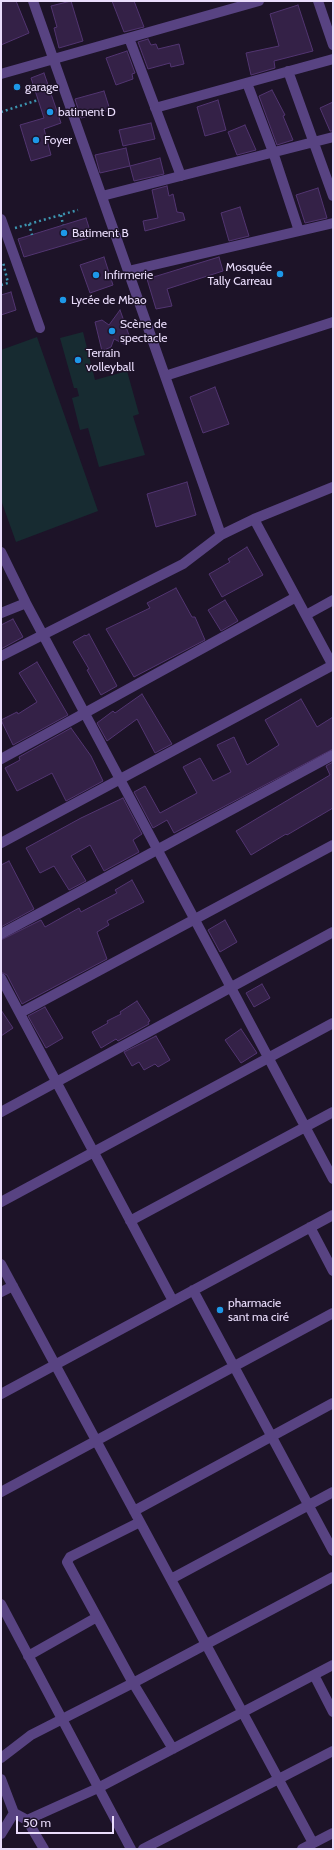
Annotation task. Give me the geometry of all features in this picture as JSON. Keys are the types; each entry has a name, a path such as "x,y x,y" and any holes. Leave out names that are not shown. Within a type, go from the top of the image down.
{"street":[{"path":"33,1 221,535"},
{"path":"1,74 129,38 231,5 259,1"},
{"path":"318,1 333,45"},
{"path":"129,38 181,176"},
{"path":"155,108 333,59"},
{"path":"288,72 333,196"},
{"path":"247,82 273,152 299,231"},
{"path":"102,196 333,137"},
{"path":"1,219 40,328"},
{"path":"128,272 333,223"},
{"path":"165,376 333,322"},
{"path":"1,656 183,564 221,535 254,519 333,487"},
{"path":"1,843 333,666 254,519"},
{"path":"1,552 42,635 333,1179"},
{"path":"1,759 296,597"},
{"path":"306,615 333,600"},
{"path":"1,612 26,604"},
{"path":"1,934 333,755"},
{"path":"20,1013 333,845"},
{"path":"1,1112 333,932"},
{"path":"1,978 173,1301"},
{"path":"1,1202 333,1023"},
{"path":"130,1221 333,1112"},
{"path":"1,1394 333,1215"},
{"path":"310,1228 333,1271"},
{"path":"1,1264 313,1843"},
{"path":"1,1292 13,1286"},
{"path":"193,1290 333,1551"},
{"path":"1,1492 333,1313"},
{"path":"134,1511 333,1403"},
{"path":"171,1579 333,1492"},
{"path":"140,1522 70,1557 67,1562 133,1683 173,1749"},
{"path":"1,1758 31,1735 133,1683 333,1577"},
{"path":"1,1604 131,1849"},
{"path":"28,1656 97,1617"},
{"path":"27,1820 98,1788 333,1665"},
{"path":"314,1675 333,1712"},
{"path":"143,1849 333,1751"},
{"path":"1,1779 14,1813 27,1820 44,1849"},
{"path":"1,1834 14,1813"},
{"path":"302,1849 333,1833"}],"path":[{"path":"1,112 38,100"},
{"path":"5,231 78,210"},
{"path":"61,215 63,225"},
{"path":"28,224 32,235"},
{"path":"1,285 8,283 2,260"}],"shaded area":[{"path":"83,332 95,380 127,371 139,414 133,416 145,455 99,467 88,428 80,430 72,398 79,396 77,388 74,388 60,338"},
{"path":"37,337 98,511 16,542 1,500 1,350"}],"building":[{"path":"1,1 16,1 29,33 1,45"},
{"path":"71,1 83,41 59,48 54,28 57,27 51,6"},
{"path":"112,1 134,1 144,27 124,32"},
{"path":"298,5 313,51 274,61 275,68 251,75 246,53 279,46 270,14"},
{"path":"148,39 151,45 156,44 158,49 179,44 184,64 171,67 170,63 148,69 138,42"},
{"path":"127,51 135,73 132,74 133,79 116,85 106,58"},
{"path":"44,73 61,123 44,129 51,155 31,161 20,125 44,118 31,78"},
{"path":"272,90 285,115 283,116 293,140 277,145 259,96"},
{"path":"104,91 110,110 81,118 75,99"},
{"path":"218,100 226,130 205,136 197,107"},
{"path":"333,102 333,131 330,131 320,108"},
{"path":"151,123 155,139 123,146 119,130"},
{"path":"245,125 256,150 237,155 228,132"},
{"path":"126,148 130,166 100,173 95,155"},
{"path":"160,158 164,174 134,181 130,166"},
{"path":"167,186 169,196 173,194 177,212 183,213 185,220 145,231 143,221 158,218 152,190"},
{"path":"318,188 327,218 305,223 296,195"},
{"path":"240,207 249,236 229,241 221,213"},
{"name":"Batiment B","path":"86,218 92,237 24,257 18,239"},
{"name":"Infirmerie","path":"104,257 113,285 90,293 80,265"},
{"path":"219,257 223,271 167,289 172,306 156,309 147,279"},
{"path":"11,292 16,310 1,315 1,295"},
{"name":"Scène de spectacle","path":"120,310 130,338 126,345 114,339 111,347 102,351 95,322 102,320 109,325"},
{"path":"215,387 229,424 203,433 190,397"},
{"path":"187,482 196,515 156,527 147,494"},
{"path":"247,547 263,575 222,597 209,574 230,562 228,559"},
{"path":"176,588 192,617 195,617 205,640 134,677 106,629 150,608 147,603"},
{"path":"225,600 238,621 221,631 208,610"},
{"path":"13,619 23,637 1,649 1,625"},
{"path":"89,634 117,686 101,695 87,670 89,669 73,642"},
{"path":"37,662 68,715 13,745 1,720 17,712 18,714 37,702 19,673"},
{"path":"142,694 172,744 155,753 137,719 107,741 97,723 113,711 115,713"},
{"path":"301,699 317,727 333,717 333,749 174,833 167,820 153,828 134,792 145,786 160,813 197,793 183,767 200,758 213,781 231,772 217,745 234,737 247,765 279,745 265,720"},
{"path":"71,728 91,756 103,781 66,801 52,773 17,791 5,768 20,760 19,757"},
{"path":"333,762 333,808 251,855 236,831 330,775 326,766"},
{"path":"123,798 142,834 133,840 139,852 104,871 90,845 71,856 86,881 69,890 54,866 40,873 26,848 81,818"},
{"path":"9,861 34,909 1,927 1,865"},
{"path":"132,880 144,902 107,921 109,925 97,932 107,959 22,1004 7,975 1,972 1,940 41,920 45,927 79,908 81,912 117,893 115,890"},
{"path":"225,920 237,942 220,952 208,930"},
{"path":"262,984 270,998 254,1007 246,993"},
{"path":"137,1001 150,1021 148,1022 149,1024 118,1041 116,1039 101,1048 92,1032 108,1023 107,1021 121,1014 120,1012"},
{"path":"45,1007 63,1038 46,1048 28,1016"},
{"path":"1,1010 13,1028 1,1036"},
{"path":"241,1029 257,1053 241,1063 225,1040"},
{"path":"156,1036 170,1060 158,1067 155,1064 144,1070 139,1062 132,1066 124,1052"}],"place":[{"name":"garage","path":"17,87"},
{"name":"batiment D","path":"50,112"},
{"name":"Foyer","path":"36,140"},
{"name":"Batiment B","path":"64,233"},
{"name":"Mosquée Tally Carreau","path":"280,274"},
{"name":"Infirmerie","path":"96,275"},
{"name":"Lycée de Mbao","path":"63,300"},
{"name":"Scène de spectacle","path":"112,331"},
{"name":"Terrain volleyball","path":"78,360"},
{"name":"pharmacie sant ma ciré","path":"220,1310"}]}
